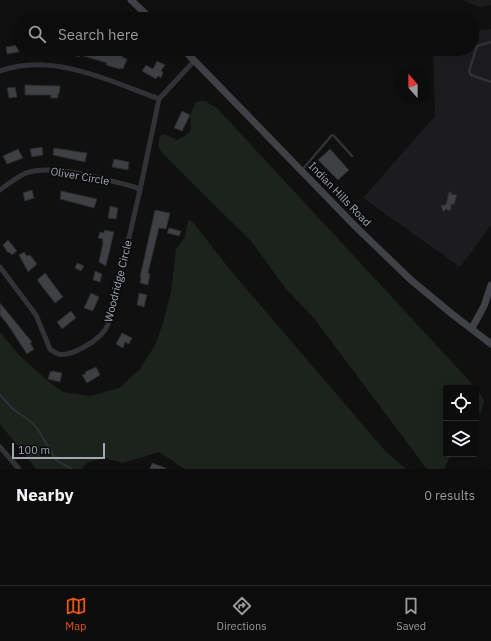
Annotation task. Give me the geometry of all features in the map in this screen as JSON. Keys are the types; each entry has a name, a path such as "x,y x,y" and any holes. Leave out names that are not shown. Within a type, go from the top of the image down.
{"street":[{"path":"131,0 144,12"},
{"name":"Indian Hills Road","path":"191,56 357,228 411,280 491,344"},
{"path":"0,71 30,65 81,71 159,99 195,60"},
{"name":"Woodridge Circle","path":"0,267 36,315 50,349 54,353 59,354 74,351 87,346 98,338 106,329 111,316 159,99"},
{"name":"Oliver Circle","path":"0,190 25,174 46,170 90,176 135,187 140,190"},
{"path":"472,328 484,306 491,285"},
{"path":"0,447 19,469"}],"lane":[{"path":"479,45 491,42"},
{"path":"473,56 468,71 471,75 491,82"},
{"path":"301,170 332,135 352,156"}],"shaded area":[{"path":"463,0 491,0 491,5 479,7"},
{"path":"491,29 491,225 460,267 363,198 435,116 433,56 479,56 479,30"},
{"path":"205,101 217,108 473,385 443,385 443,457 450,457 444,469 427,469 313,317 286,289 251,241 162,153 158,145 160,136 164,134 177,140 185,136 191,130 190,115 196,102"},
{"path":"188,220 192,221 231,271 386,452 406,469 185,469 159,452 123,463 105,458 88,462 81,469 36,469 0,424 0,332 19,355 63,392 91,396 119,388 140,369 155,345 162,326 171,292 176,249 185,237"},
{"path":"479,392 484,400 482,410 479,414"}],"building":[{"path":"12,46 12,53 7,54 6,47"},
{"path":"83,56 122,56 127,59 123,69 106,65 107,63"},
{"path":"157,61 165,65 161,71 163,72 161,78 158,76 156,79 142,71 146,65 153,69"},
{"path":"25,85 60,86 58,98 51,98 51,95 25,95"},
{"path":"15,87 17,97 9,98 7,88"},
{"path":"182,111 190,115 182,131 174,128"},
{"path":"42,147 43,155 32,157 30,149"},
{"path":"54,148 87,153 85,162 53,155"},
{"path":"18,149 23,158 7,164 3,156"},
{"path":"330,149 349,170 338,180 318,160"},
{"path":"114,159 129,162 128,170 112,167"},
{"path":"32,190 34,198 25,201 23,193"},
{"path":"61,191 97,199 94,208 60,199"},
{"path":"449,192 457,195 454,205 451,204 451,209 449,211 446,209 443,212 441,206 446,204"},
{"path":"110,206 118,208 116,219 108,218"},
{"path":"155,210 170,213 166,229 159,228 148,273 150,274 148,285 140,283 140,277"},
{"path":"169,228 181,231 179,236 167,233"},
{"path":"105,230 114,232 106,266 99,262 103,239 98,238 100,232 104,233"},
{"path":"8,240 17,251 12,255 9,252 8,253 3,245"},
{"path":"24,252 27,256 30,255 37,264 28,272 19,255"},
{"path":"77,263 84,266 81,271 75,268"},
{"path":"95,271 102,274 100,282 93,280"},
{"path":"45,273 63,297 55,303 37,280"},
{"path":"91,293 99,297 93,311 84,308"},
{"path":"139,293 147,295 144,307 137,305"},
{"path":"0,303 32,342 30,343 34,349 27,354 0,315"},
{"path":"71,311 76,318 62,329 57,322"},
{"path":"122,333 132,338 129,344 125,342 123,348 116,344"},
{"path":"96,367 100,375 87,383 82,375"},
{"path":"53,371 62,373 60,382 48,379 50,372"},
{"path":"152,463 166,468 166,469 150,469"}],"waterway":[{"path":"0,395 13,409 37,428 56,460 72,469"}]}
